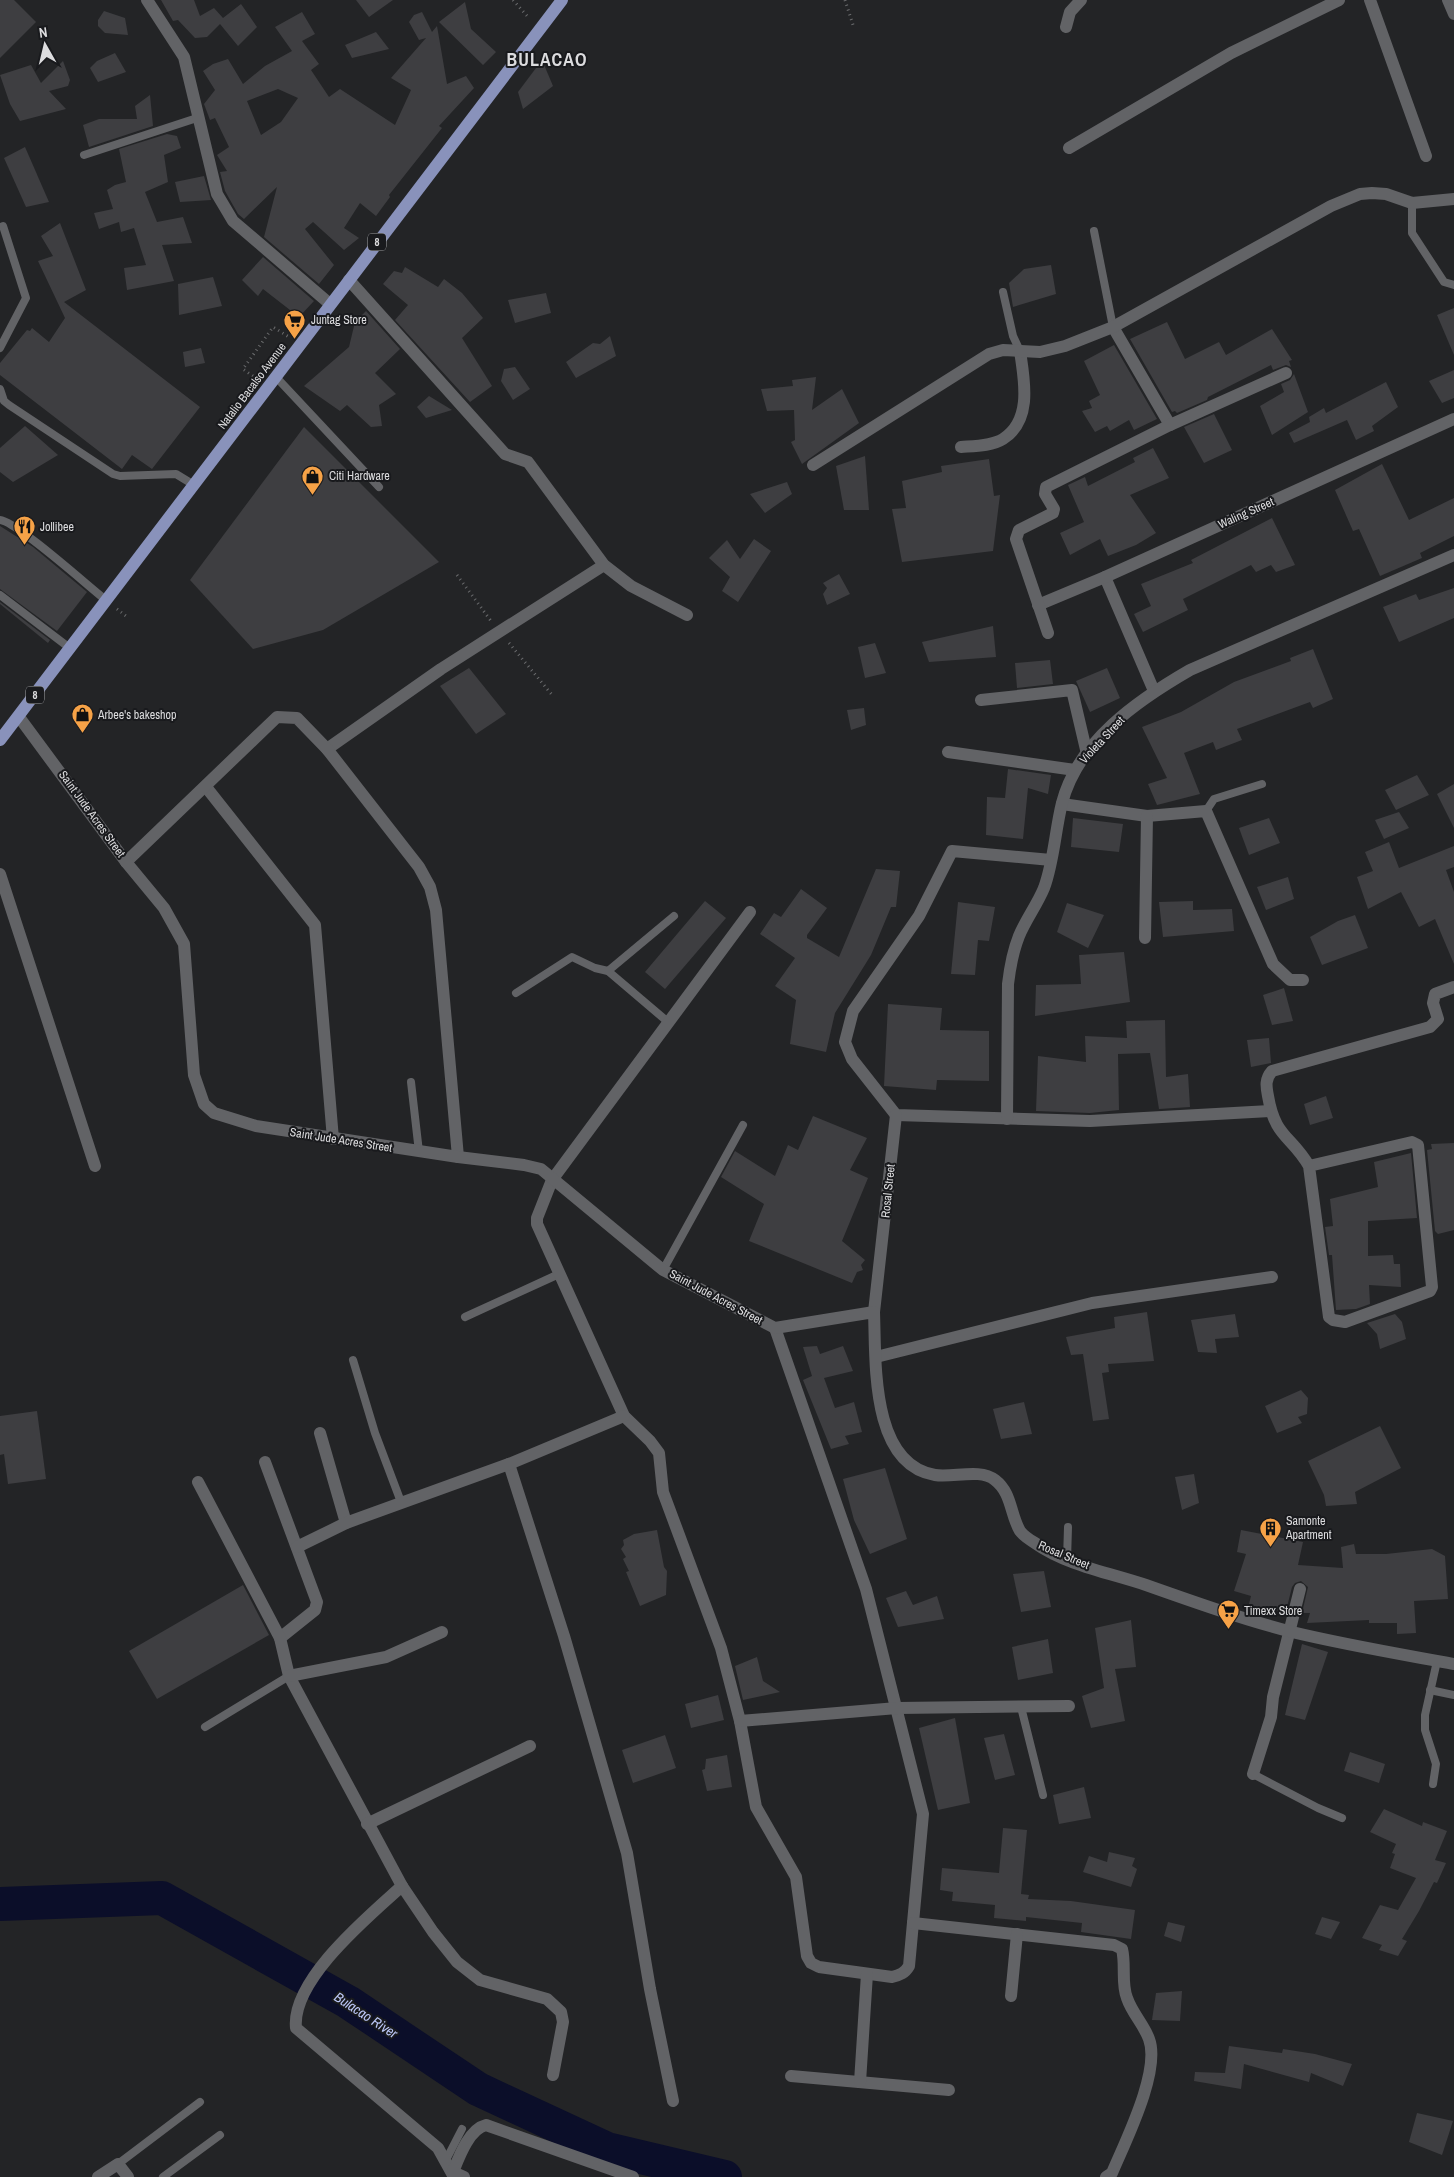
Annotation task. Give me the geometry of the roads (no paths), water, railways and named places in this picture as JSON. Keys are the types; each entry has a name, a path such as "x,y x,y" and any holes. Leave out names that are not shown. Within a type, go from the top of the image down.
{"main road":[{"name":"Natalio Bacalso Avenue","path":"0,740 562,0"}],"street":[{"path":"147,0 184,57 201,117 217,194 234,221 330,304"},
{"path":"1066,28 1070,12 1081,0"},
{"path":"1069,148 1231,53 1339,0"},
{"path":"1370,0 1426,156"},
{"path":"1448,0 1454,13"},
{"path":"813,465 989,354 1003,350 1040,352 1065,346 1112,327 1331,206 1360,194 1372,193 1386,194 1412,203 1454,199"},
{"path":"348,280 505,454 528,462 604,565 631,586 687,615"},
{"path":"1112,327 1170,425"},
{"path":"961,447 1002,439 1011,432 1021,415 1026,394 1020,351"},
{"path":"1048,633 1016,534 1018,530 1053,513 1054,510 1045,494 1046,487 1170,425 1286,373"},
{"name":"Waling Street","path":"1038,605 1105,577 1454,419"},
{"name":"Violeta Street","path":"1007,1119 1008,984 1011,963 1019,936 1044,887 1062,804 1075,770 1087,754 1114,723 1154,691 1190,670 1454,555"},
{"path":"327,749 441,669 604,565"},
{"path":"1105,577 1154,691"},
{"path":"981,700 1072,690 1087,754"},
{"path":"126,862 206,787 277,716 297,718 327,749 419,867 430,887 436,910 458,1157"},
{"name":"Saint Jude Acres Street","path":"19,717 126,862 164,908 184,944 194,1075 204,1104 214,1113 256,1126 541,1169 663,1270 774,1328 874,1312"},
{"path":"948,752 1075,770"},
{"path":"206,787 315,925 333,1139"},
{"path":"1062,804 1147,816 1206,811 1273,964 1290,980 1303,980"},
{"path":"1145,938 1147,816"},
{"path":"1051,860 952,851 919,916 853,1011 845,1042 852,1059 896,1115 1090,1121 1270,1111"},
{"path":"0,874 95,1166"},
{"path":"750,912 552,1180 538,1214 536,1224 624,1416 650,1441 659,1453 663,1492 721,1648 740,1721 756,1807 796,1877 807,1956 811,1963 819,1967 892,1977 906,1972 909,1966 924,1814 866,1588 774,1328"},
{"path":"1309,1166 1412,1142 1418,1145 1432,1287 1430,1291 1345,1322 1333,1320 1330,1317 1309,1166 1302,1153 1280,1132 1270,1111 1266,1085 1267,1077 1272,1070 1430,1027 1438,1019 1434,1003 1435,994 1454,987"},
{"name":"Rosal Street","path":"896,1115 874,1312 876,1358 885,1426 898,1453 912,1466 934,1475 975,1475 994,1479 1006,1490 1020,1532 1036,1544 1067,1560 1219,1611 1291,1632 1351,1646 1454,1664"},
{"path":"876,1358 1092,1303 1272,1277"},
{"path":"297,1547 346,1523 509,1464 624,1416"},
{"path":"320,1433 346,1523"},
{"path":"265,1462 317,1602 316,1606 280,1638"},
{"path":"509,1464 566,1646 627,1853 650,1989 673,2101"},
{"path":"198,1482 280,1638 289,1676 402,1886 439,1940 457,1962 480,1980 547,1999 561,2012 563,2022 553,2075"},
{"path":"1253,1774 1272,1717 1273,1697 1291,1632 1300,1589"},
{"path":"289,1676 386,1657 442,1632"},
{"path":"740,1721 897,1708 1069,1706"},
{"path":"367,1824 530,1746"},
{"path":"402,1886 335,1948 300,2000 295,2016 296,2028 438,2148 457,2175"},
{"path":"913,1924 1114,1945 1122,1949 1127,1998 1149,2039 1152,2060 1133,2124 1112,2173 1106,2177"},
{"path":"1011,1996 1017,1934"},
{"path":"860,2082 866,1974"},
{"path":"791,2076 949,2090"},
{"path":"457,2175 459,2156 476,2130 486,2125 633,2177"},
{"path":"98,2177 118,2164 128,2177"}],"lane":[{"path":"84,155 201,117"},
{"path":"1412,203 1412,233 1444,282 1454,285"},
{"path":"0,348 26,298 3,226"},
{"path":"1094,231 1112,327"},
{"path":"1003,292 1013,336 1020,351"},
{"path":"276,377 379,487"},
{"path":"0,389 4,401 112,474 120,476 176,474 194,485"},
{"path":"0,520 30,538 107,601"},
{"path":"0,595 70,649"},
{"path":"1206,811 1214,799 1262,784"},
{"path":"608,971 674,916"},
{"path":"516,993 572,957 595,968 608,971 668,1022"},
{"path":"411,1082 419,1152"},
{"path":"663,1270 743,1125"},
{"path":"465,1317 559,1274"},
{"path":"353,1360 375,1433 401,1502"},
{"path":"1067,1560 1068,1527"},
{"path":"1433,1784 1436,1764 1425,1730 1425,1715 1437,1661"},
{"path":"205,1727 289,1676"},
{"path":"1430,1690 1454,1696"},
{"path":"1021,1707 1043,1794"},
{"path":"1253,1774 1318,1808 1342,1818"},
{"path":"118,2164 200,2102"},
{"path":"446,2160 462,2129"},
{"path":"163,2177 220,2135"}],"waterway":[{"name":"Bulacao River","path":"0,1904 162,1898 348,2002 478,2089 607,2149 725,2177"}],"place":[{"name":"Juntag Store","path":"295,339"},
{"name":"Citi Hardware","path":"313,495"},
{"name":"Jollibee","path":"24,546"},
{"name":"Arbee's bakeshop","path":"82,734"},
{"name":"Samonte Apartment","path":"1270,1547"},
{"name":"Timexx Store","path":"1228,1630"}],"district":[{"name":"BULACAO","path":"547,59"}]}
